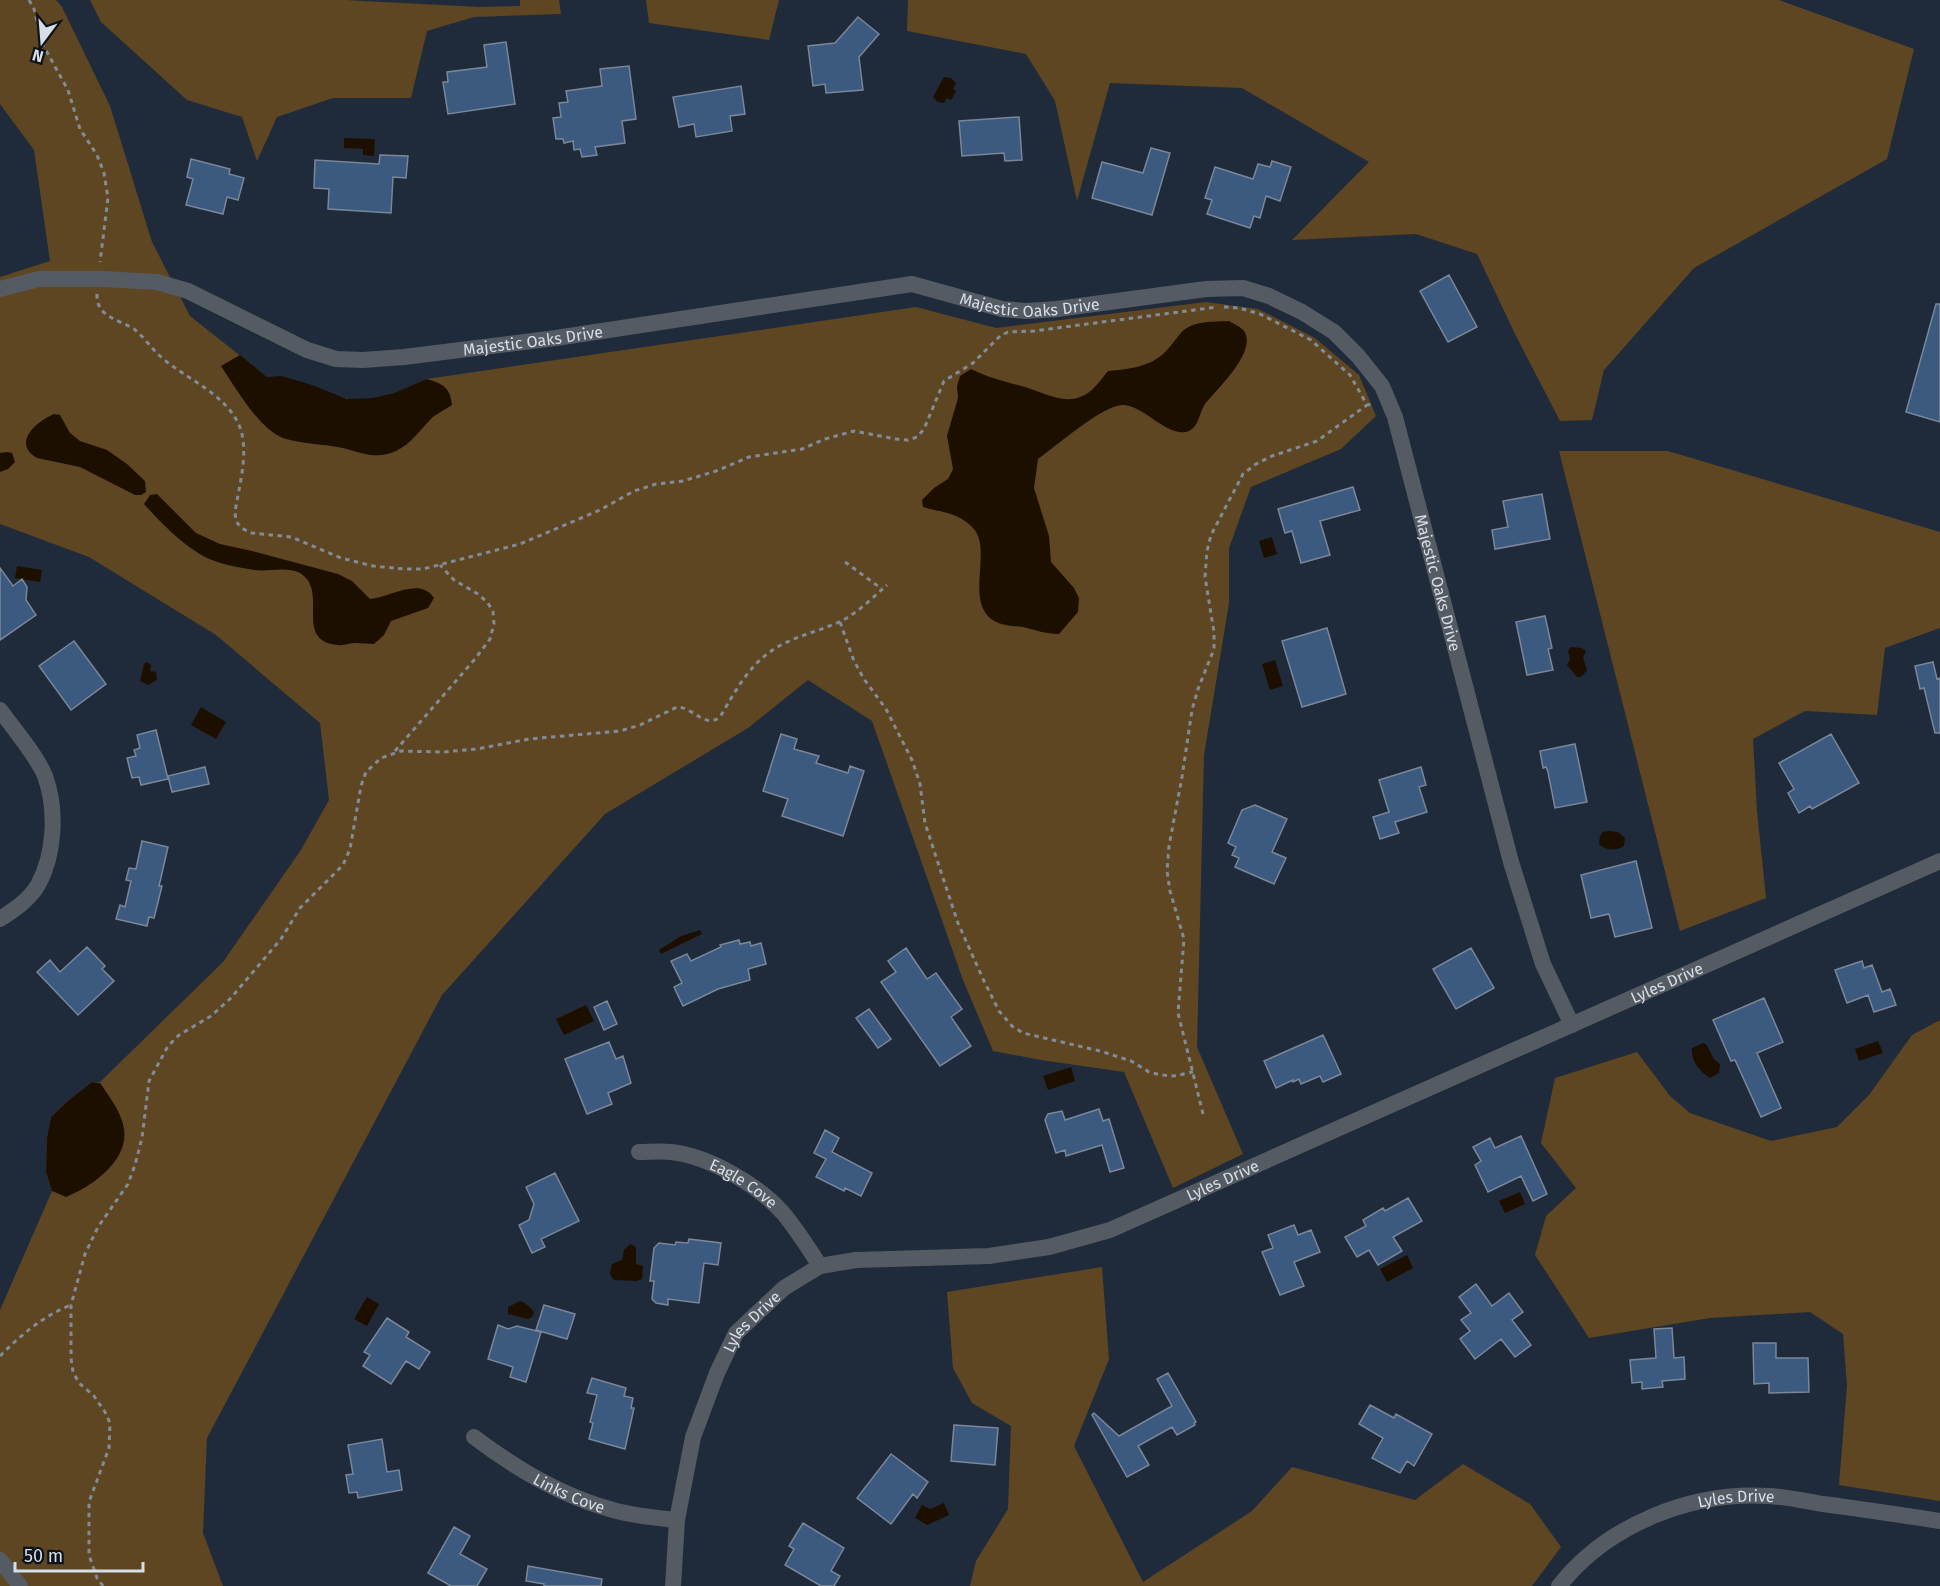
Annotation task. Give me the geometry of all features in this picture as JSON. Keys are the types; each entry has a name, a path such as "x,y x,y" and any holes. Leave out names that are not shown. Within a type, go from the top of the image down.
{"street":[{"name":"Majestic Oaks Drive","path":"0,289 39,279 157,282 188,291 307,350 336,359 363,360 556,338 912,284 1002,309 1026,311 1206,289 1243,288 1269,296 1302,312 1334,332 1364,363 1382,386 1388,400 1397,426 1511,862 1543,964 1572,1025"},
{"path":"0,710 44,774 51,800 53,830 48,859 37,885 17,909 0,919"},
{"name":"Lyles Drive","path":"673,1586 677,1520 693,1437 717,1373 736,1333 784,1288 820,1266 856,1260 989,1256 1049,1247 1110,1230 1940,861"},
{"name":"Eagle Cove","path":"639,1152 672,1152 725,1170 756,1190 781,1211 803,1238 820,1266"},
{"name":"Links Cove","path":"474,1437 526,1475 566,1494 611,1510 677,1520"},
{"name":"Lyles Drive","path":"1559,1586 1570,1572 1601,1545 1641,1521 1689,1503 1727,1497 1768,1496 1940,1521"},
{"path":"0,1560 20,1586"}],"path":[{"path":"29,0 34,9 43,45 68,90 80,129 97,155 104,173 108,198 100,265"},
{"path":"97,286 96,302 104,313 116,322 134,329 160,356 209,391 225,406 239,426 244,449 235,512 236,521 241,528 252,533 291,537 341,558 373,566 413,569 440,565 520,544 600,510 634,491 656,484 682,481 749,458 802,449 825,439 854,431 896,439 908,440 917,437 924,429 944,381 973,363 1000,336 1008,332 1034,331 1204,308 1239,308 1260,314 1311,340 1350,375 1367,405"},
{"path":"1203,1114 1178,1013 1184,939 1170,891 1167,871 1168,846 1192,710 1214,649 1214,632 1205,578 1209,543 1226,504 1243,474 1272,456 1317,441 1367,405 1388,400"},
{"path":"845,562 882,589"},
{"path":"395,752 475,659 489,639 494,624 493,612 488,603 478,594 454,580 440,565"},
{"path":"103,1586 89,1555 89,1502 110,1448 110,1423 94,1396 79,1383 73,1372 70,1347 71,1305 85,1254 98,1227 128,1184 141,1138 149,1081 158,1061 179,1035 211,1016 230,999 281,939 300,908 343,865 350,849 360,786 366,772 381,758 395,752 477,749 529,739 620,731 640,725 677,706 684,707 701,718 716,720 742,681 765,655 782,644 840,622 887,585"},
{"path":"840,622 854,661 864,680 886,709 912,760 920,784 925,823 958,923 999,1011 1012,1026 1023,1033 1100,1051 1131,1061 1161,1076 1193,1072"},
{"path":"0,1356 23,1334 56,1311 71,1305"}],"shaded area":[{"path":"0,0 56,0 62,7 110,106 152,242 190,316 267,377 288,379 345,398 364,400 397,392 427,379 916,307 996,328 1206,302 1258,309 1315,338 1359,375 1376,416 1341,449 1251,487 1229,548 1229,603 1204,755 1197,1047 1243,1154 1173,1188 1124,1072 993,1051 963,980 872,721 808,680 748,728 605,814 442,995 207,1438 203,1533 223,1586 0,1586 0,1310 52,1191 46,1172 47,1137 51,1117 92,1082 100,1082 223,962 301,850 329,800 320,723 216,635 89,557 0,524 0,277 50,261 34,150 0,104"},
{"path":"90,0 345,0 480,7 520,6 520,0 559,0 561,14 474,17 427,31 411,98 333,98 277,117 257,161 242,117 187,100 101,22"},
{"path":"646,0 779,0 769,40 649,23"},
{"path":"908,0 1779,0 1914,49 1887,159 1694,268 1604,370 1592,420 1560,421 1477,254 1416,234 1292,240 1369,162 1242,88 1110,83 1077,201 1055,101 1026,54 907,31"},
{"path":"944,77 951,78 956,83 953,89 956,91 951,100 947,98 944,103 938,102 933,97"},
{"path":"344,138 375,139 374,156 363,155 363,149 344,148"},
{"path":"1229,321 1244,331 1247,339 1245,349 1234,370 1205,404 1192,429 1181,432 1173,430 1130,406 1122,405 1113,407 1091,419 1038,459 1034,488 1049,536 1051,562 1074,588 1079,598 1078,612 1059,634 1006,625 996,622 986,614 979,590 981,549 979,538 973,528 962,519 923,507 922,500 948,479 953,469 947,436 958,398 957,386 960,376 971,369 991,378 1052,396 1073,399 1088,393 1108,371 1136,367 1156,359 1165,353 1180,334 1190,326"},
{"path":"240,355 267,377 282,376 347,399 373,398 394,393 427,379 445,387 452,405 432,418 406,445 389,454 370,455 343,448 290,440 265,426 240,396 221,366"},
{"path":"54,414 60,415 70,433 80,441 107,450 127,464 145,481 146,492 135,495 80,467 37,458 26,446 26,439 34,427"},
{"path":"1559,451 1668,451 1940,532 1940,628 1885,648 1877,715 1805,711 1753,739 1757,811 1766,898 1680,931"},
{"path":"0,453 12,453 15,462 8,469 0,472"},
{"path":"157,494 196,533 220,544 338,574 352,581 370,599 413,588 428,592 434,598 428,608 391,621 384,635 374,644 340,645 324,641 317,635 314,625 312,591 308,581 300,573 289,570 247,569 204,556 162,524 144,504 150,495"},
{"path":"1272,537 1277,554 1264,558 1259,541"},
{"path":"17,566 42,570 40,582 15,578"},
{"path":"1571,647 1582,648 1586,651 1583,658 1587,670 1581,677 1577,677 1567,665 1570,659 1568,651"},
{"path":"1275,660 1283,686 1270,690 1262,664"},
{"path":"147,662 151,665 150,671 156,672 157,680 148,685 140,681 144,664"},
{"path":"201,707 226,722 216,739 191,725"},
{"path":"1603,832 1618,832 1625,838 1624,846 1612,850 1599,844"},
{"path":"700,930 702,934 661,954 659,950 681,936"},
{"path":"586,1005 594,1021 564,1035 556,1019"},
{"path":"1940,1020 1940,1501 1839,1485 1847,1385 1843,1334 1810,1312 1710,1318 1589,1338 1535,1255 1546,1216 1576,1188 1541,1143 1555,1078 1637,1052 1670,1096 1690,1113 1771,1141 1837,1127 1869,1095 1912,1035"},
{"path":"1878,1041 1883,1053 1859,1061 1855,1049"},
{"path":"1703,1043 1720,1064 1719,1073 1710,1078 1699,1069 1693,1057 1692,1048"},
{"path":"1071,1067 1075,1081 1048,1090 1043,1076"},
{"path":"92,1082 100,1083 118,1111 123,1123 124,1141 121,1152 97,1180 66,1197 52,1191 46,1172 47,1137 51,1117"},
{"path":"1520,1192 1525,1204 1505,1213 1499,1201"},
{"path":"630,1244 636,1247 636,1264 643,1266 642,1279 637,1281 614,1280 610,1274 612,1264 622,1260 624,1250"},
{"path":"1407,1255 1413,1268 1387,1282 1380,1269"},
{"path":"1102,1267 1109,1359 1074,1446 1143,1582 1252,1511 1292,1467 1415,1500 1463,1464 1530,1504 1561,1547 1532,1586 970,1586 976,1561 1008,1509 1011,1426 972,1403 953,1368 947,1292"},
{"path":"367,1297 379,1304 367,1326 354,1319"},
{"path":"520,1301 534,1312 532,1317 528,1319 508,1314 508,1307"},
{"path":"944,1503 949,1515 927,1525 915,1518 922,1505 930,1509"}],"building":[{"path":"858,17 879,34 859,57 863,90 826,93 825,84 813,86 808,46 835,43"},
{"path":"506,42 515,104 448,114 443,82 448,82 447,72 487,67 484,45"},
{"path":"629,66 636,119 622,121 625,143 595,147 597,155 582,157 580,149 574,150 573,141 564,143 563,139 556,139 553,118 561,117 559,103 568,102 566,91 602,86 600,69"},
{"path":"741,86 745,114 730,116 732,131 696,137 694,124 679,127 673,97"},
{"path":"1019,117 1022,160 1005,161 1004,153 962,156 959,121"},
{"path":"1151,148 1170,153 1152,215 1092,198 1102,162 1143,173"},
{"path":"380,155 408,156 406,178 393,177 391,213 328,209 329,189 314,188 315,160 379,164"},
{"path":"191,159 230,169 229,174 244,178 238,200 227,197 223,214 186,205 193,179 187,177"},
{"path":"1272,161 1291,167 1280,201 1266,196 1260,218 1254,216 1250,228 1207,214 1212,200 1205,198 1215,167 1253,179 1258,164 1270,167"},
{"path":"1449,275 1477,327 1448,342 1420,291"},
{"path":"1936,304 1940,304 1940,422 1906,412"},
{"path":"1353,487 1360,510 1320,521 1330,555 1301,563 1292,531 1285,533 1278,509"},
{"path":"1542,494 1550,539 1495,549 1492,530 1508,527 1503,501"},
{"path":"0,568 13,586 22,579 27,587 26,600 36,615 0,640"},
{"path":"1545,616 1552,648 1548,649 1553,670 1527,675 1516,622"},
{"path":"1327,628 1346,694 1302,707 1282,641"},
{"path":"74,641 106,684 71,710 39,666"},
{"path":"1933,662 1937,679 1940,678 1940,733 1935,733 1924,688 1920,689 1915,666"},
{"path":"156,730 168,779 141,785 139,777 132,778 127,758 136,756 134,750 140,748 137,735"},
{"path":"781,734 797,739 794,749 819,756 816,763 848,773 850,766 864,771 843,836 782,816 788,799 763,791"},
{"path":"1831,734 1859,783 1812,809 1810,806 1799,813 1788,793 1794,789 1779,763"},
{"path":"1575,744 1587,802 1555,808 1548,772 1546,767 1543,768 1540,751"},
{"path":"205,767 209,784 172,792 168,776"},
{"path":"1421,767 1426,785 1419,787 1427,812 1395,822 1399,833 1380,839 1373,817 1389,812 1379,780"},
{"path":"1255,805 1287,819 1272,852 1286,858 1274,884 1235,867 1239,858 1232,855 1236,847 1228,843 1242,810"},
{"path":"142,841 168,847 154,918 149,917 147,926 116,919 120,905 125,907 131,881 126,880 129,868 136,869"},
{"path":"1636,861 1652,928 1615,937 1609,914 1591,918 1581,875"},
{"path":"739,940 740,944 750,942 751,946 761,943 766,964 748,969 750,980 718,989 683,1006 674,987 682,983 671,961 687,954 691,961 721,947 720,945"},
{"path":"87,947 105,966 102,969 114,981 78,1015 37,972 50,960 60,972"},
{"path":"906,948 927,979 936,973 962,1009 951,1017 971,1046 940,1066 881,982 896,972 888,961"},
{"path":"1471,948 1494,988 1456,1009 1433,969"},
{"path":"1862,961 1864,968 1872,965 1882,992 1890,989 1896,1005 1874,1012 1868,995 1847,1003 1835,970"},
{"path":"1764,998 1783,1042 1757,1053 1781,1108 1761,1117 1735,1060 1731,1061 1713,1020"},
{"path":"607,1001 617,1024 604,1030 594,1007"},
{"path":"869,1009 891,1039 878,1048 856,1018"},
{"path":"1323,1035 1341,1074 1323,1082 1320,1076 1301,1084 1299,1079 1293,1082 1293,1080 1276,1088 1264,1061"},
{"path":"609,1042 616,1059 623,1056 631,1083 608,1093 612,1104 587,1114 565,1059"},
{"path":"1099,1109 1103,1121 1109,1119 1124,1168 1110,1172 1102,1145 1066,1156 1065,1150 1056,1153 1045,1120 1048,1114 1062,1111 1065,1120"},
{"path":"825,1130 839,1138 832,1152 872,1173 861,1196 845,1188 844,1191 816,1177 826,1159 814,1153"},
{"path":"1521,1136 1547,1194 1533,1201 1521,1176 1488,1192 1475,1165 1481,1161 1473,1147 1490,1138 1495,1148"},
{"path":"555,1173 579,1221 541,1239 545,1247 532,1253 519,1225 529,1220 534,1204 526,1187"},
{"path":"1408,1198 1422,1221 1393,1237 1402,1251 1378,1265 1369,1250 1357,1257 1345,1237 1366,1226 1363,1220 1383,1208 1385,1211"},
{"path":"1294,1225 1298,1235 1311,1230 1320,1252 1294,1262 1304,1286 1280,1295 1262,1252 1273,1248 1268,1235"},
{"path":"689,1239 721,1243 718,1265 704,1263 699,1303 668,1299 668,1305 656,1303 652,1299 654,1281 650,1281 654,1248 659,1243 675,1245 676,1242 688,1243"},
{"path":"1476,1284 1492,1306 1509,1293 1523,1312 1512,1320 1531,1345 1515,1357 1501,1339 1475,1359 1460,1339 1470,1331 1461,1320 1471,1313 1459,1297"},
{"path":"544,1305 575,1314 567,1339 536,1330"},
{"path":"387,1318 409,1332 406,1337 430,1352 419,1369 406,1361 391,1384 363,1366 370,1355 364,1352"},
{"path":"498,1325 508,1329 517,1326 541,1332 526,1382 510,1377 513,1367 488,1359"},
{"path":"1672,1328 1674,1358 1684,1357 1685,1379 1662,1381 1663,1387 1642,1389 1642,1382 1632,1383 1630,1360 1656,1358 1654,1329"},
{"path":"1753,1343 1776,1343 1776,1358 1808,1358 1809,1392 1769,1393 1769,1383 1754,1384"},
{"path":"1168,1373 1196,1422 1195,1425 1177,1435 1172,1427 1138,1446 1149,1465 1127,1477 1092,1415 1094,1413 1119,1436 1172,1406 1157,1379"},
{"path":"592,1378 626,1388 624,1396 633,1398 631,1408 634,1408 625,1449 589,1439 593,1423 590,1422 597,1395 587,1393"},
{"path":"1370,1405 1394,1418 1396,1414 1432,1434 1414,1466 1407,1461 1400,1473 1372,1458 1383,1438 1359,1424"},
{"path":"954,1425 998,1428 995,1465 951,1461"},
{"path":"382,1439 387,1472 399,1470 402,1490 358,1498 357,1492 349,1493 346,1475 353,1474 348,1445"},
{"path":"891,1454 928,1482 917,1498 913,1494 891,1524 857,1498"},
{"path":"803,1523 844,1548 831,1571 840,1576 834,1586 821,1586 785,1565 794,1549 789,1546"},
{"path":"454,1527 470,1536 460,1554 487,1569 477,1586 451,1586 428,1573"},
{"path":"528,1566 602,1579 601,1586 544,1586 544,1584 526,1581"}]}
